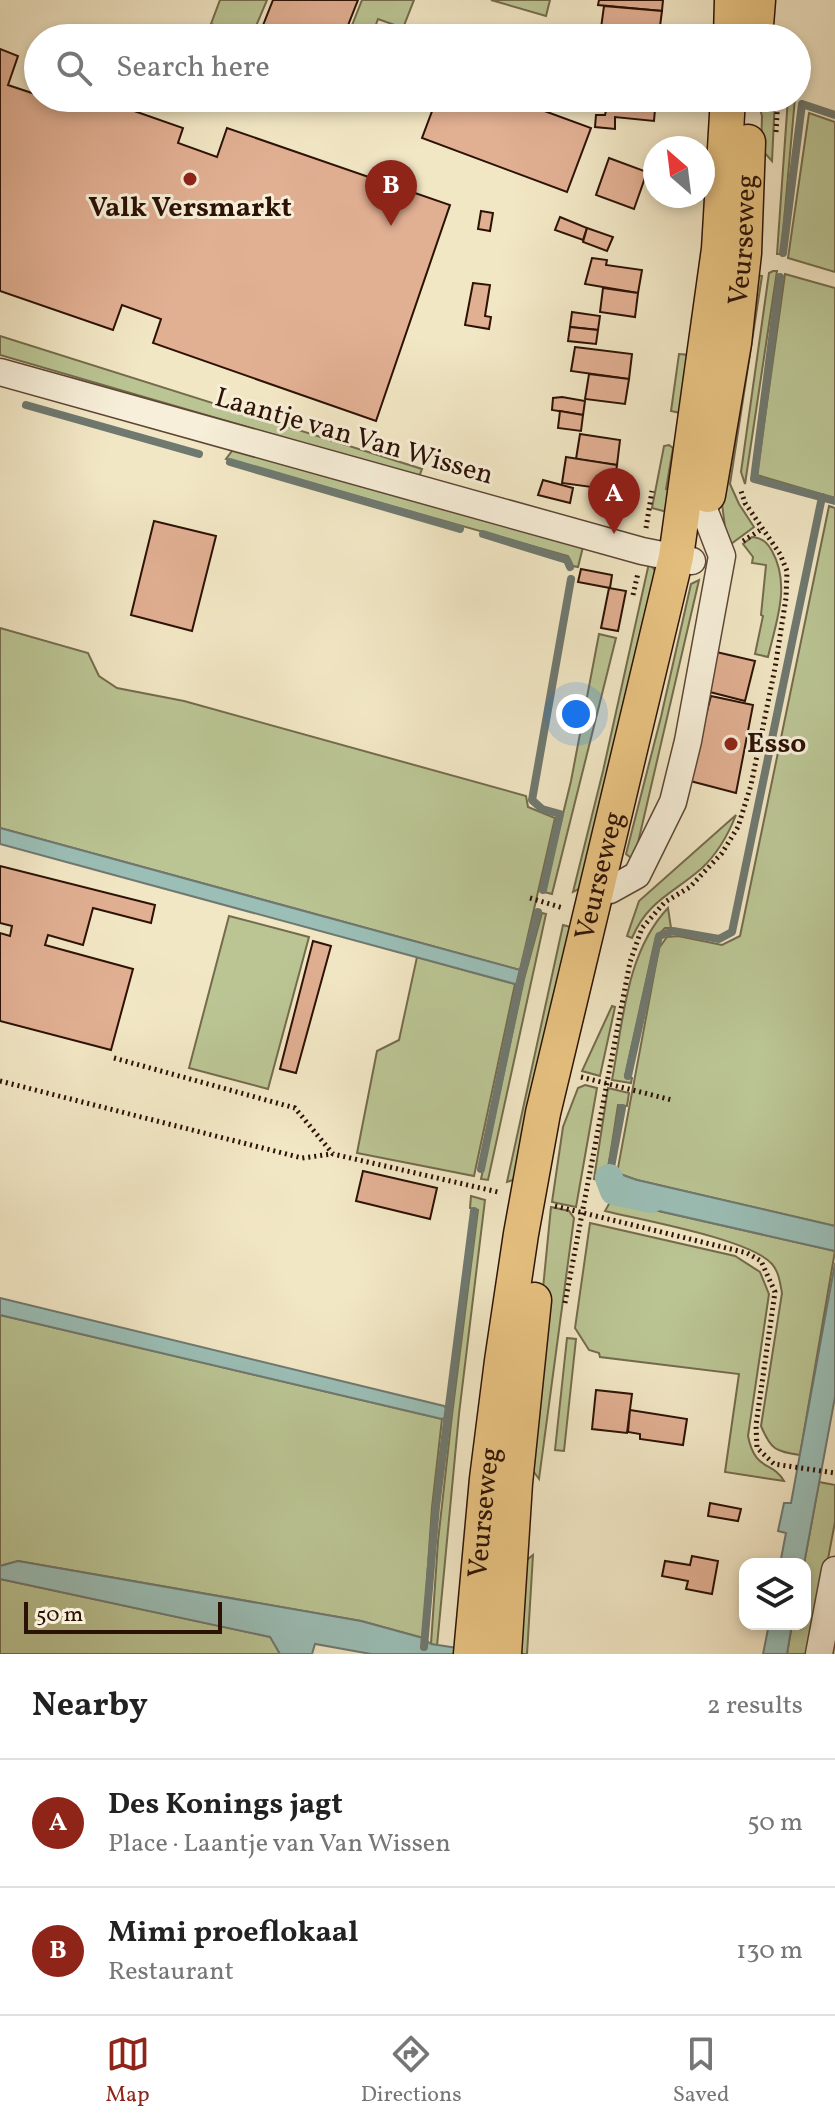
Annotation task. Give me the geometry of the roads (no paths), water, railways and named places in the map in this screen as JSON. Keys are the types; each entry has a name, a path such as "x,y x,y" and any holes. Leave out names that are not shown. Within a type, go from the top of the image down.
{"main road":[{"path":"731,24 732,0"},
{"path":"756,24 758,0"},
{"name":"Veurseweg","path":"694,511 719,249 727,112"},
{"name":"Veurseweg","path":"536,1201 543,1113 603,887 734,343 743,268 749,112"},
{"name":"Veurseweg","path":"488,1652 489,1464 536,1201 566,1073 603,887"}],"street":[{"name":"Laantje van Van Wissen","path":"0,372 642,551 684,559"},
{"path":"603,887 637,875 673,802 688,741 722,556 694,511"},
{"path":"819,1654 835,1570"}],"water":[{"path":"0,828 520,970 524,979 515,984 0,844"},
{"path":"617,1173 835,1226 835,1251 650,1209 614,1195"},
{"path":"835,1263 835,1397 805,1558 781,1558 786,1533 778,1531 784,1503 791,1503"},
{"path":"0,1298 444,1406 452,1415 442,1419 0,1315"},
{"path":"18,1561 361,1621 423,1638 431,1644 498,1654 371,1654 315,1644 312,1654 280,1654 270,1637 0,1579 0,1566"},
{"path":"768,1630 791,1630 787,1654 763,1654"}],"waterway":[{"path":"811,107 835,115"},
{"path":"783,253 801,112"},
{"path":"780,277 754,479 835,501"},
{"path":"26,405 199,454"},
{"path":"230,462 460,529"},
{"path":"628,1076 659,936 673,931 719,939 732,932 822,497"},
{"path":"483,534 567,560 570,567"},
{"path":"543,890 560,814 542,809 532,800 571,579"},
{"path":"481,1169 520,981 538,912"},
{"path":"609,1178 622,1108"},
{"path":"609,1178 614,1191 651,1199"},
{"path":"424,1647 436,1507 474,1211"}],"place":[{"name":"Valk Versmarkt","path":"190,179"},
{"name":"Mimi proeflokaal","path":"391,226"},
{"name":"Des Konings jagt","path":"614,534"},
{"name":"Esso","path":"731,744"}]}
